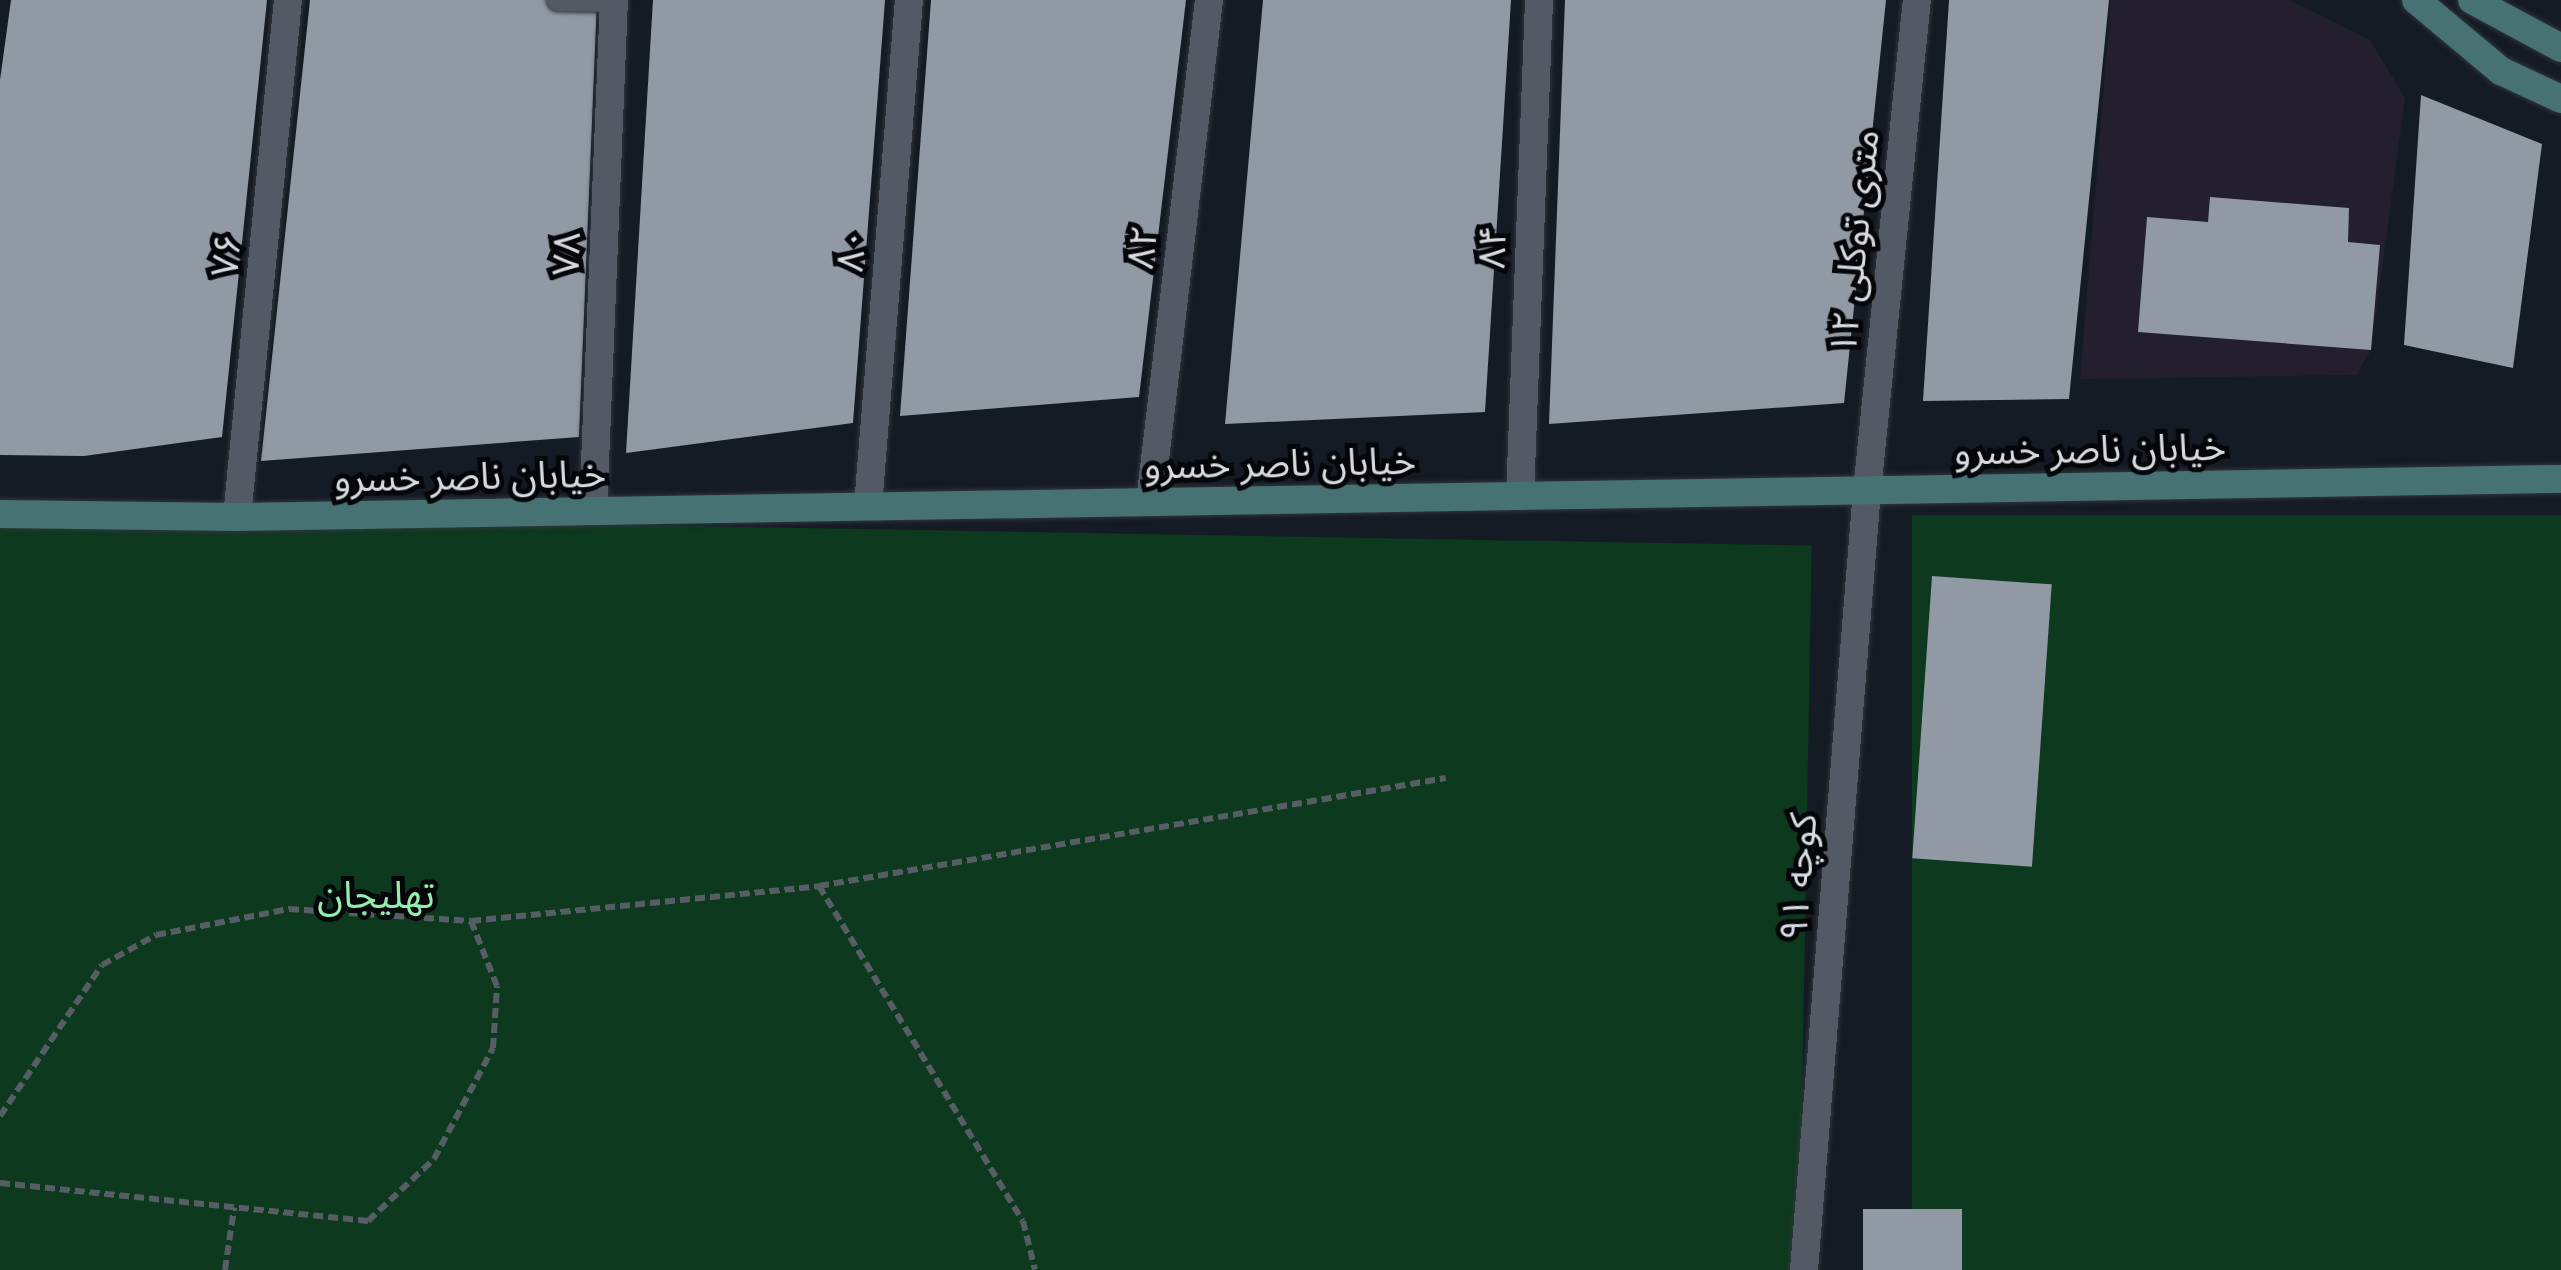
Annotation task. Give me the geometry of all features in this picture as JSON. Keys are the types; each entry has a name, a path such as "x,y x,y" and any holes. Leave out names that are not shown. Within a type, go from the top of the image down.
{"main road":[{"path":"2416,0 2502,71 2561,99"},
{"path":"2472,0 2522,12 2558,43"},
{"name":"خیابان ناصر خسرو","path":"0,514 238,517 2561,479"}],"street":[{"name":"۷۶","path":"238,517 288,0"},
{"name":"۷۸","path":"593,511 614,0"},
{"name":"۸۰","path":"868,506 908,0"},
{"name":"۸۲","path":"1150,502 1209,0"},
{"name":"۸۴","path":"1520,496 1540,0"},
{"name":"۱۲ متری توکلی","path":"1867,490 1917,0"},
{"name":"کوچه ۹۱","path":"1804,1270 1867,490"}],"lane":[{"path":"558,0 614,0"}],"path":[{"path":"0,1116 102,965 156,934 290,909 471,921 819,886 1446,778"},
{"path":"819,886 1023,1221 1035,1270"},
{"path":"0,1183 368,1221 434,1159 492,1048 497,986 471,921"},
{"path":"225,1270 234,1208"}],"shaded area":[{"path":"2111,0 2289,0 2370,40 2405,98 2371,350 2356,375 2080,379"}],"green space":[{"name":"تهلیجان","path":"0,514 1812,546 1799,1270 0,1270"},
{"path":"1912,515 2561,515 2561,1270 1912,1270"}],"building":[{"path":"11,0 267,0 222,437 84,456 0,455 0,80"},
{"path":"310,0 597,0 579,437 261,461"},
{"path":"653,0 885,0 853,423 626,453"},
{"path":"931,0 1186,0 1139,397 900,416"},
{"path":"1263,0 1511,0 1485,412 1225,424"},
{"path":"1565,0 1886,0 1844,403 1549,424"},
{"path":"1949,0 2109,0 2069,399 1923,401"},
{"path":"2421,95 2542,144 2513,368 2404,345"},
{"path":"2210,197 2349,208 2348,242 2380,245 2371,350 2138,332 2147,217 2208,222"},
{"path":"1932,576 2052,584 2032,867 1912,858"},
{"path":"1863,1209 1962,1209 1962,1270 1863,1270"}]}
